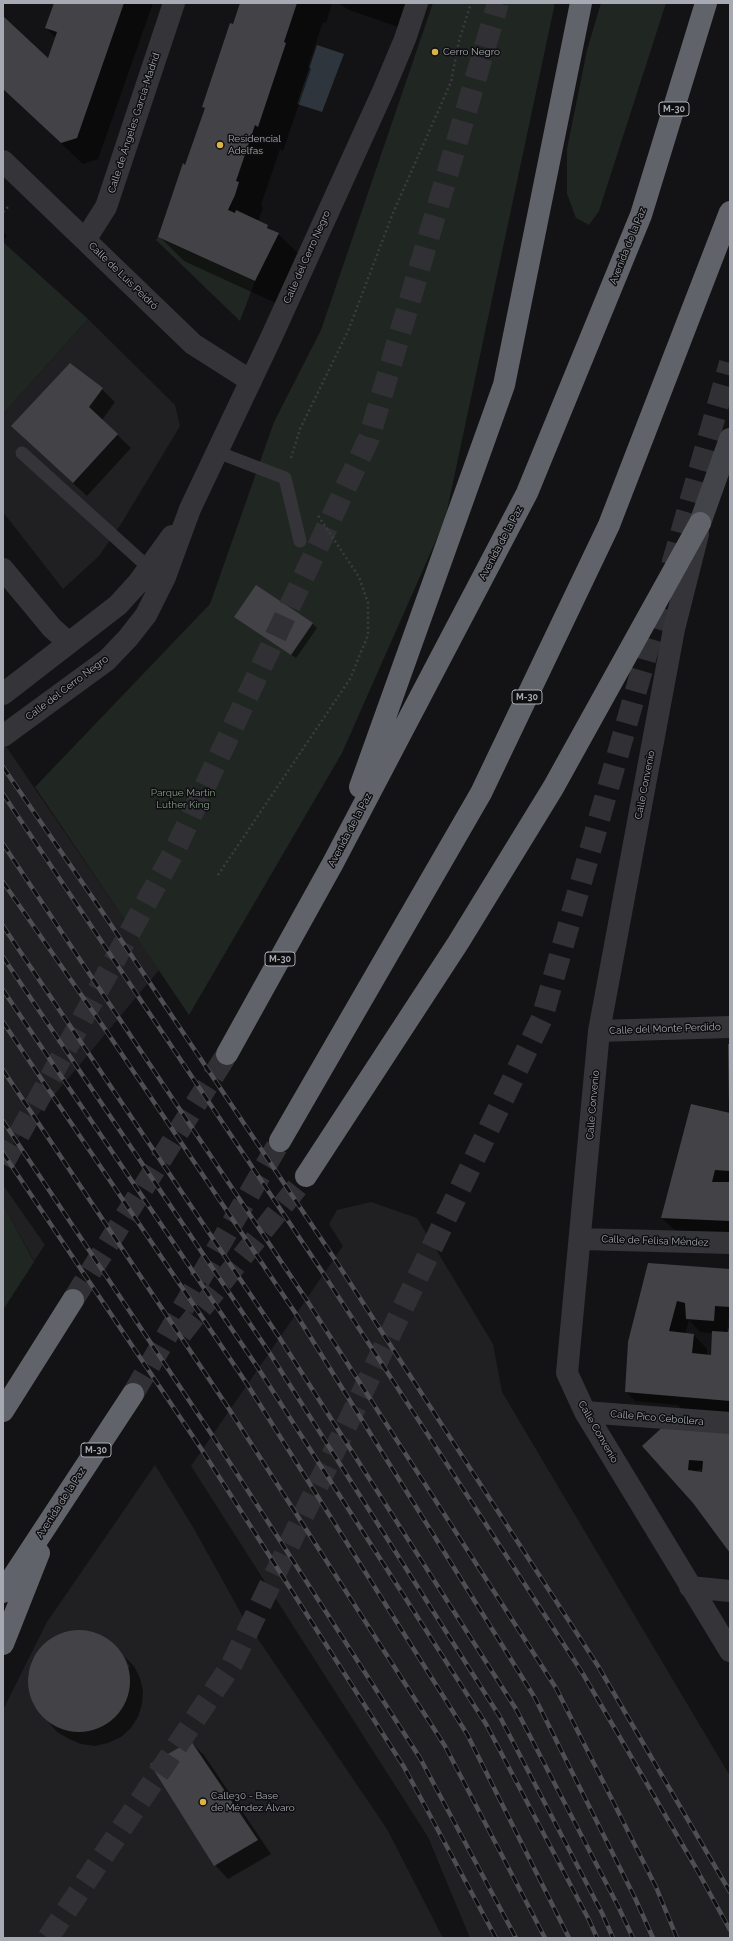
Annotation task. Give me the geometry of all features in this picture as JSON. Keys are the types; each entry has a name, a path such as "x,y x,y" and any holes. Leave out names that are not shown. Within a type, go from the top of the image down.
{"highway":[{"path":"333,863 504,386 581,3"},
{"name":"Avenida de la Paz","path":"227,1054 333,863 527,493 642,215 706,3"},
{"name":"M-30","path":"280,1141 482,793 609,525 727,221"},
{"path":"306,1176 458,943 553,788 700,523"},
{"path":"3,1411 73,1300"},
{"name":"Avenida de la Paz","path":"3,1592 58,1506 133,1394"},
{"path":"3,1644 58,1506"}],"main road":[{"path":"700,523 730,439"}],"street":[{"name":"Calle de Ángeles García-Madrid","path":"85,240 106,206 174,3"},
{"name":"Calle del Cerro Negro","path":"3,736 107,660 128,638 146,615 165,577 190,508 251,381 384,88 405,39 417,3"},
{"name":"Calle de Luis Peidró","path":"3,162 193,344 251,381"},
{"name":"Calle del Cerro Negro","path":"3,694 118,605 149,568 190,508"},
{"name":"Calle Convenio","path":"700,523 674,628 599,1031 581,1239 567,1373 585,1412 730,1651"},
{"path":"3,569 52,628 69,643"},
{"name":"Calle del Monte Perdido","path":"599,1031 730,1027"},
{"name":"Calle de Felisa Méndez","path":"581,1239 730,1243"},
{"name":"Calle Pico Cebollera","path":"585,1412 730,1423"},
{"path":"690,1587 730,1591"}],"lane":[{"path":"217,452 285,478 300,541"},
{"path":"22,453 149,568"}],"path":[{"path":"285,478 300,429 348,330 393,213 451,82 459,40 471,3"},
{"path":"218,875 350,679 368,635 368,603 359,578 317,513"}],"shaded area":[{"path":"317,45 344,54 322,112 297,104"},
{"path":"88,319 175,405 180,426 121,524 99,556 63,589 3,512 3,414"},
{"path":"3,742 159,970 3,1156"},
{"path":"3,1185 45,1245 34,1261 3,1204"},
{"path":"371,1202 417,1218 493,1344 502,1392 730,1776 730,1938 470,1938 428,1837 191,1466 343,1246 329,1224 337,1210"},
{"path":"155,1465 193,1527 243,1617 387,1829 443,1938 3,1938 3,1710 47,1622"}],"green space":[{"name":"Parque Martin Luther King","path":"433,3 555,3 445,520 342,753 189,1015 35,787 210,604 274,422 321,330"},
{"path":"601,3 666,3 599,211 589,225 576,218 567,194 567,149 587,50"},
{"path":"158,237 255,281 240,321 156,240"},
{"path":"3,242 88,319 3,414"},
{"path":"3,1204 34,1262 3,1310"}],"building":[{"path":"54,3 124,3 77,138 61,143 3,89 3,16 48,58 57,32 45,28"},
{"name":"Residencial Adelfas","path":"240,3 297,3 284,42 286,43 258,127 255,125 236,181 239,182 235,195 228,210 235,213 236,210 268,225 267,228 279,233 255,281 158,237 183,163 185,165 205,108 202,107 230,23 233,24"},
{"path":"70,363 103,388 89,407 118,434 73,483 11,426"},
{"path":"256,585 313,623 291,655 234,617"},
{"path":"728,1044 730,1044 730,1105 729,1105"},
{"path":"691,1104 730,1113 730,1171 715,1170 712,1182 730,1182 730,1221 661,1218"},
{"path":"648,1263 730,1269 730,1307 715,1306 714,1321 686,1319 685,1303 677,1301 669,1331 694,1334 692,1353 711,1355 712,1331 728,1332 730,1323 730,1401 625,1392 628,1342"},
{"path":"667,1423 730,1429 730,1553 693,1503 642,1446","holes":["689,1460 703,1461 702,1472 688,1470"]},
{"path":"79,1630 99,1634 107,1638 115,1645 122,1653 126,1661 130,1681 126,1701 122,1709 115,1717 107,1724 99,1728 79,1732 59,1728 51,1724 43,1717 36,1709 32,1701 28,1681 32,1661 36,1653 43,1645 51,1638 59,1634"},
{"name":"Calle30 - Base de Méndez Álvaro","path":"191,1741 258,1840 214,1866 150,1764"}],"tunnel":[{"path":"3,1164 176,848 369,438 498,3"},
{"path":"672,565 730,363"},
{"path":"48,1938 232,1664 542,1018 662,600"},
{"path":"73,1300 227,1054"},
{"path":"133,1394 280,1141"},
{"path":"181,1334 306,1176"}],"railway":[{"path":"3,767 99,907 334,1258 598,1666 730,1892"},
{"path":"3,794 323,1273 583,1674 696,1868 730,1930"},
{"path":"3,844 306,1299 556,1688 656,1887 677,1938"},
{"path":"3,882 107,1032 296,1314 535,1698 635,1898 653,1938"},
{"path":"3,926 279,1337 516,1709 618,1906 633,1938"},
{"path":"3,957 269,1352 500,1717 602,1913 613,1938"},
{"path":"3,990 258,1368 486,1724 597,1938"},
{"path":"3,1022 247,1384 467,1734 569,1938"},
{"path":"3,1070 229,1409 445,1746 545,1938"},
{"path":"3,1121 212,1435 420,1758 516,1938"},
{"path":"3,1153 202,1450 404,1767 496,1938"}],"place":[{"name":"Cerro Negro","path":"435,52"},
{"name":"Residencial Adelfas","path":"220,145"},
{"name":"Calle30 - Base de Méndez Álvaro","path":"203,1802"}]}
